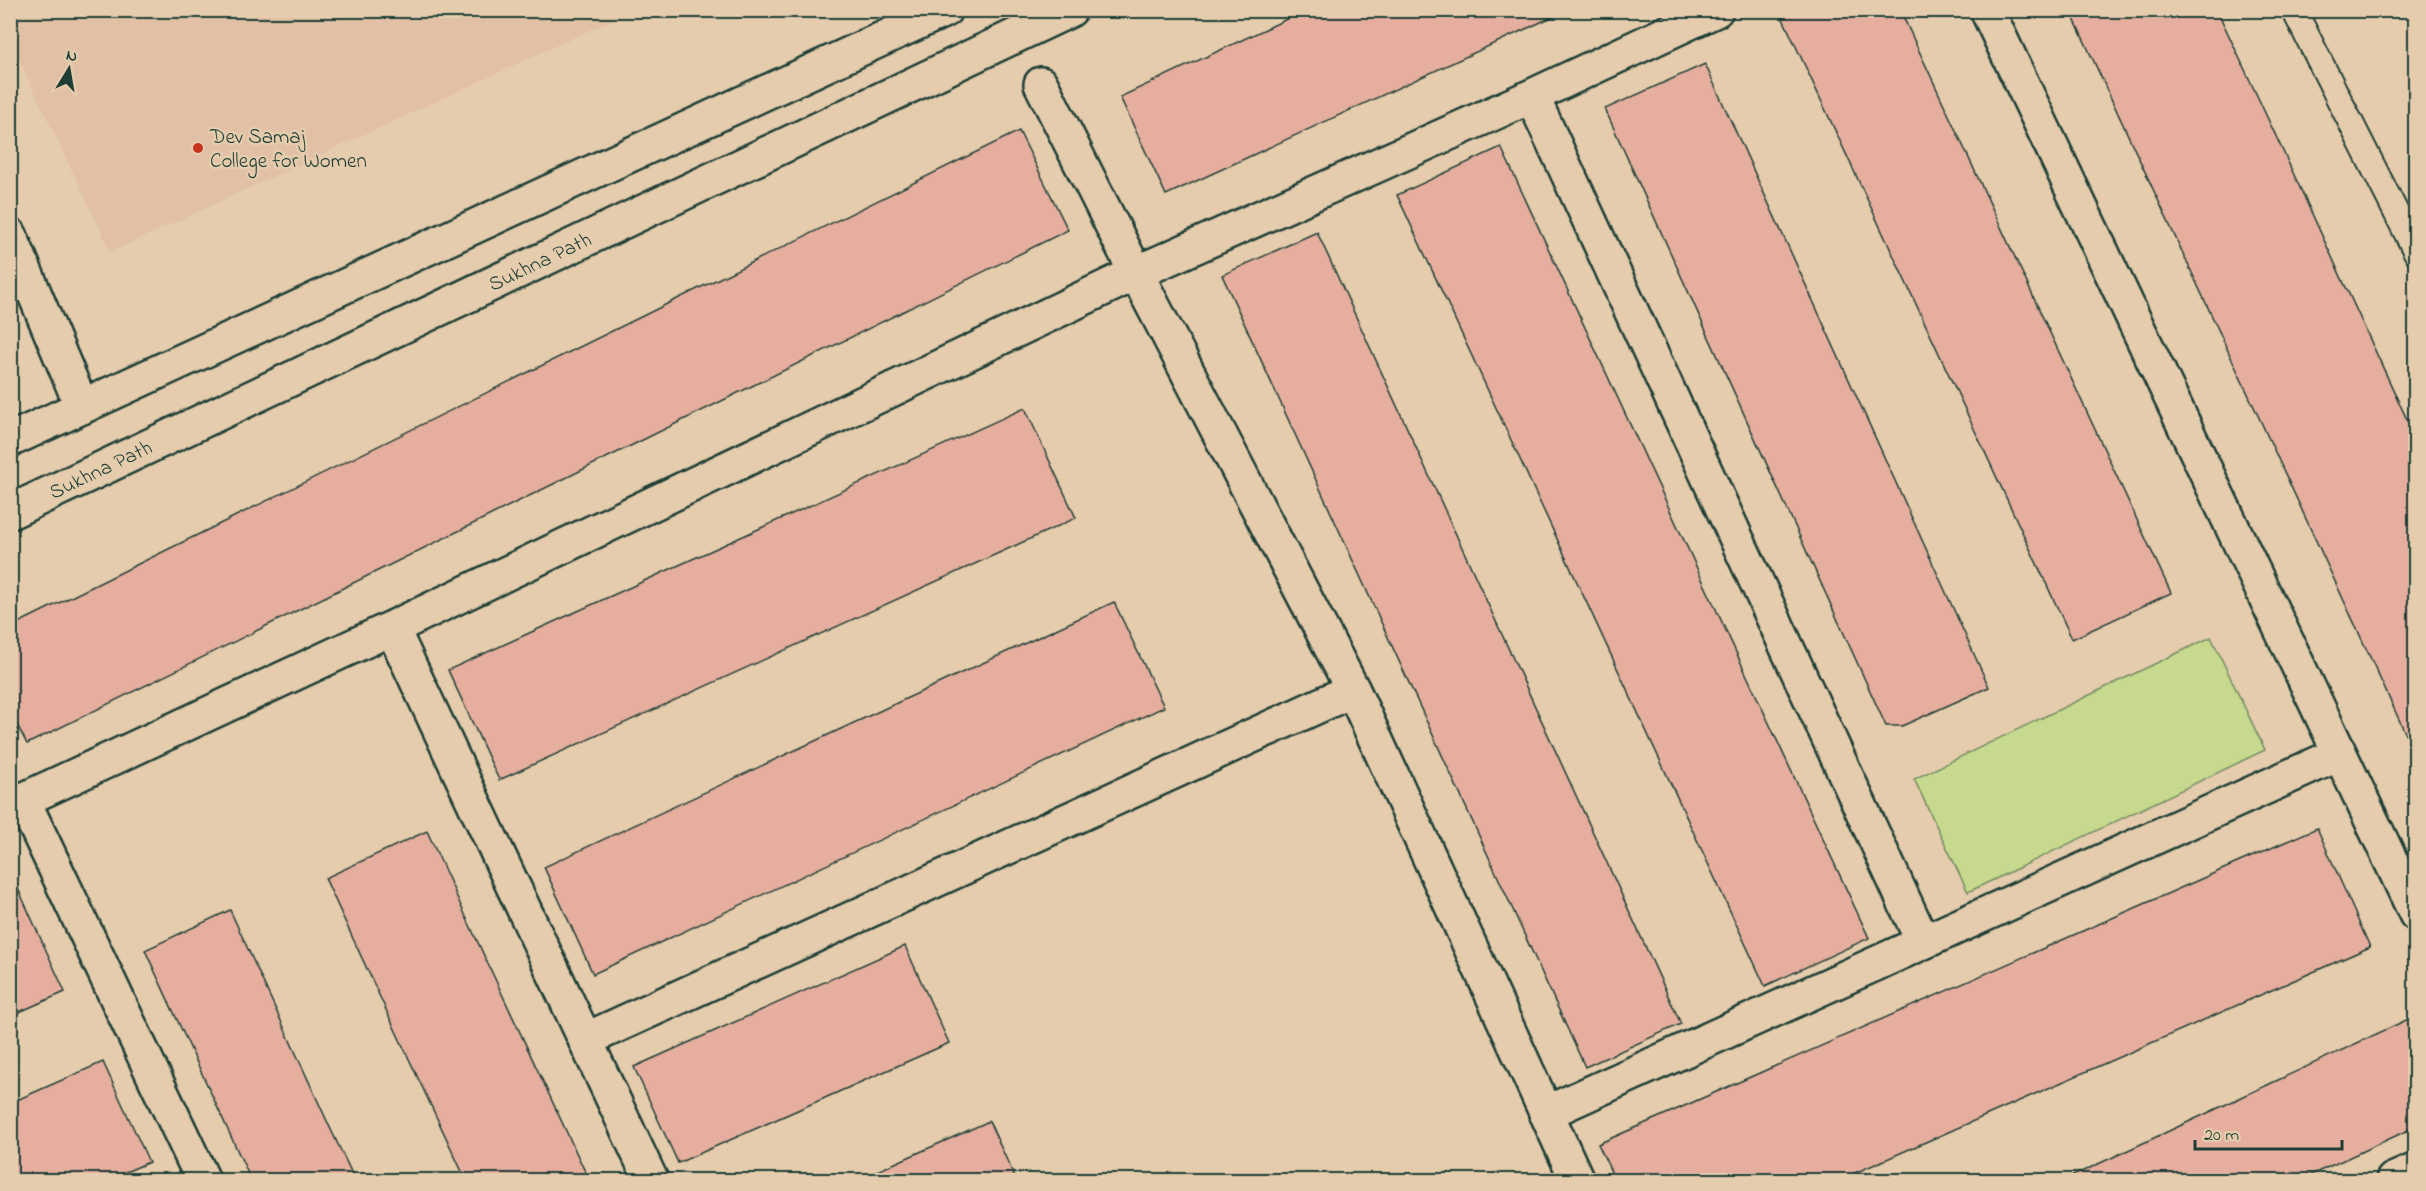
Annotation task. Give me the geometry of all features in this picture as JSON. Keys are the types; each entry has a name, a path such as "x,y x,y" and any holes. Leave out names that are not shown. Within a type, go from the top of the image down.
{"street":[{"path":"10,440 945,10"},
{"name":"Sukhna Path","path":"10,512 1070,10"},
{"path":"199,1179 17,803 392,628 1136,273 1532,96 1716,10"},
{"path":"1987,10 2415,914"},
{"path":"1041,84 1136,273 1353,690 1577,1180"},
{"path":"1532,96 1923,942"},
{"path":"10,235 82,407"},
{"path":"392,628 651,1180"},
{"path":"585,1040 1353,690"},
{"path":"1546,1113 2339,754"},
{"path":"2393,1180 2415,1170"}],"lane":[{"path":"2294,10 2415,252"}],"shaded area":[{"name":"Dev Samaj College for Women","path":"11,10 631,11 111,252 11,43"}],"green space":[{"path":"2211,637 2265,750 1968,892 1914,779"}],"building":[{"path":"1306,10 1567,10 1166,195 1120,97"},
{"path":"1779,10 1900,10 2171,593 2072,639"},
{"path":"2070,10 2217,10 2295,177 2415,437 2415,754"},
{"path":"1705,64 1989,687 1902,726 1886,726 1605,109"},
{"path":"1019,131 1068,230 27,744 10,711 10,627"},
{"path":"1501,147 1869,938 1765,986 1397,195"},
{"path":"1317,232 1681,1024 1585,1067 1222,275"},
{"path":"1025,408 1076,518 499,780 448,670"},
{"path":"1114,602 1164,707 593,974 544,867"},
{"path":"2317,828 2370,947 1839,1180 1615,1180 1598,1144"},
{"path":"427,831 589,1180 466,1180 386,1010 325,878"},
{"path":"10,871 65,992 10,1016"},
{"path":"230,910 355,1180 251,1180 145,950"},
{"path":"905,946 949,1043 678,1163 634,1067"},
{"path":"2415,1016 2415,1127 2300,1180 2064,1180"},
{"path":"103,1062 149,1162 107,1180 10,1180 10,1103"},
{"path":"989,1121 1016,1180 857,1180 956,1136"}],"place":[{"name":"Dev Samaj College for Women","path":"198,148"}]}
